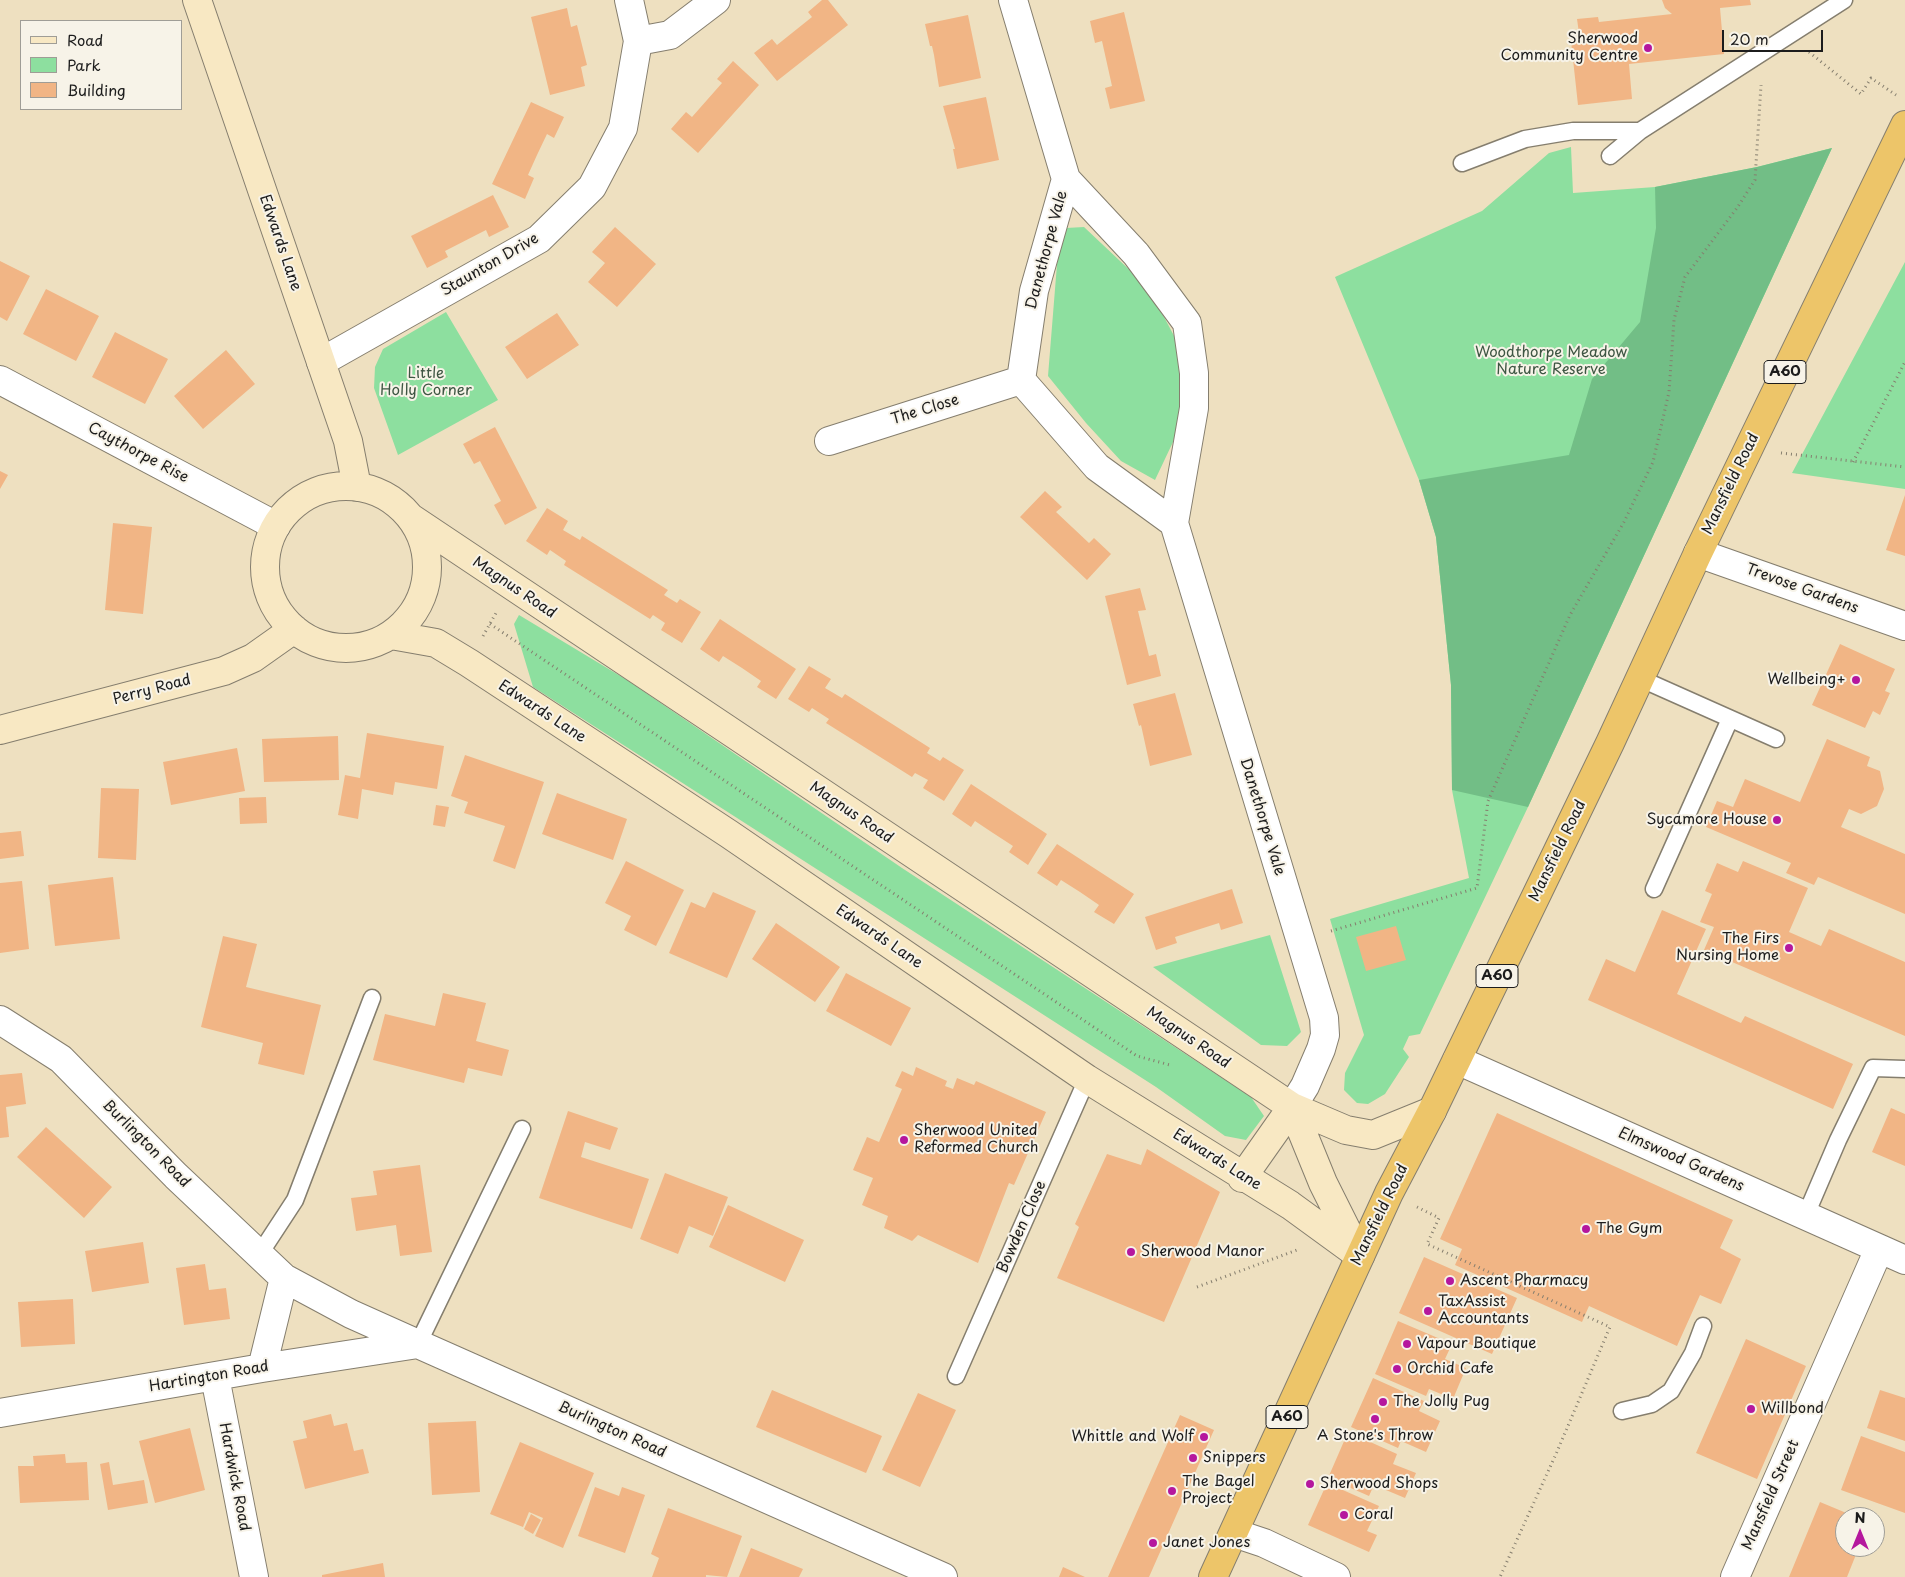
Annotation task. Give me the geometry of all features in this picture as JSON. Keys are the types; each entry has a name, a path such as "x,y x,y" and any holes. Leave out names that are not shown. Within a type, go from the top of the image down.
{"highway":[{"name":"Mansfield Road","path":"1213,1577 1234,1533 1351,1249 1389,1193 1432,1111 1610,743 1698,553 1905,125"}],"street":[{"name":"Edwards Lane","path":"197,0 348,441 356,487"},
{"path":"629,0 638,41 670,35 716,0"},
{"name":"Danethorpe Vale","path":"1013,0 1066,179 1136,254 1188,323 1194,373 1194,408 1174,524 1324,1018 1325,1035 1305,1086 1292,1107"},
{"name":"Staunton Drive","path":"321,362 539,239 592,187 623,128 638,41"},
{"name":"Danethorpe Vale","path":"1022,380 1034,291 1066,179"},
{"name":"Caythorpe Rise","path":"0,380 276,526"},
{"path":"1022,380 1097,467 1174,524"},
{"name":"The Close","path":"829,441 1022,380"},
{"path":"356,487 377,492 401,507 411,518 423,539 428,567 425,586 414,612 391,635 360,647 331,647 312,640 294,629 274,607 268,589 265,567 270,540 276,526 301,500 329,488 356,487"},
{"name":"Magnus Road","path":"411,518 1292,1107 1346,1130 1374,1135 1432,1111"},
{"name":"Trevose Gardens","path":"1698,553 1905,626"},
{"name":"Perry Road","path":"0,730 224,671 253,658 294,629"},
{"name":"Edwards Lane","path":"391,635 436,643 468,663 728,834 1087,1079 1242,1178 1290,1205 1351,1249"},
{"name":"Burlington Road","path":"0,1020 61,1059 176,1176 284,1278 351,1314 943,1577"},
{"name":"Elmswood Gardens","path":"1457,1060 1805,1217 1905,1260"},
{"path":"1242,1178 1292,1107"},
{"path":"1292,1107 1351,1249"},
{"name":"Mansfield Street","path":"1735,1577 1879,1249"},
{"path":"262,1368 284,1278"},
{"name":"Hartington Road","path":"0,1412 418,1344"},
{"name":"Hardwick Road","path":"215,1377 254,1577"},
{"path":"1234,1533 1264,1543 1336,1577"}],"lane":[{"path":"1610,156 1640,131 1844,0"},
{"path":"1462,163 1524,139 1573,131 1640,131"},
{"path":"1639,678 1776,739"},
{"path":"1654,889 1730,719"},
{"path":"259,1255 295,1200 372,998"},
{"path":"1805,1217 1838,1140 1873,1068 1905,1069"},
{"name":"Bowden Close","path":"956,1376 1087,1079"},
{"path":"418,1344 522,1129"},
{"path":"1622,1411 1652,1404 1671,1391 1693,1352 1703,1326"}],"path":[{"path":"1789,36 1861,94 1871,78 1898,96"},
{"path":"1299,940 1477,888 1488,801 1570,615 1624,522 1652,462 1670,392 1674,320 1685,276 1737,208 1755,180 1762,54"},
{"path":"1854,462 1905,362"},
{"path":"1748,449 1905,467"},
{"path":"468,663 511,586"},
{"path":"490,624 1137,1056 1173,1066"},
{"path":"1389,1193 1439,1218 1427,1244 1610,1327 1556,1454 1500,1577"},
{"path":"1197,1287 1292,1251 1351,1249"}],"green space":[{"name":"Woodthorpe Meadow Nature Reserve","path":"1571,147 1573,193 1655,187 1757,167 1832,148 1528,807 1420,1034 1409,1036 1403,1049 1409,1057 1385,1094 1368,1104 1357,1103 1344,1090 1345,1073 1364,1035 1330,919 1469,878 1452,790 1451,685 1436,537 1419,480 1335,277 1482,211 1549,153"},
{"path":"1832,148 1528,807 1452,790 1451,685 1436,537 1419,480 1569,455 1592,379 1640,322 1656,228 1655,187 1757,167"},
{"path":"1084,227 1137,277 1163,315 1181,349 1185,399 1173,442 1155,480 1121,461 1086,423 1048,376 1058,252 1066,228"},
{"path":"1905,262 1905,489 1792,473"},
{"name":"Little Holly Corner","path":"446,312 498,400 398,455 374,388 375,367 383,349"},
{"path":"519,615 627,680 902,868 1251,1097 1264,1116 1246,1140 1225,1136 1156,1087 533,687 514,624"},
{"path":"1270,935 1301,1032 1287,1046 1261,1045 1153,967"}],"building":[{"path":"822,0 828,0 848,25 777,81 754,53 772,39 777,45 812,17 808,12"},
{"name":"Sherwood Community Centre","path":"1662,0 1750,0 1751,5 1720,8 1724,54 1629,64 1632,99 1578,105 1571,41 1580,40 1577,19 1598,17 1599,22 1672,14 1665,8"},
{"path":"567,8 571,27 577,25 587,65 581,67 585,86 550,95 531,17"},
{"path":"1124,12 1145,101 1110,109 1105,88 1112,86 1102,41 1095,43 1090,21"},
{"path":"968,15 981,78 939,87 932,46 930,46 925,24"},
{"path":"733,61 759,85 698,153 671,129 686,112 692,117 722,83 717,79"},
{"path":"986,97 999,160 957,169 953,149 955,149 943,106"},
{"path":"531,102 564,117 554,138 547,134 537,155 528,175 534,178 525,199 492,184"},
{"path":"493,195 509,227 489,237 486,230 445,251 448,257 427,268 411,236"},
{"path":"615,227 656,264 617,307 588,282 605,263 592,252"},
{"path":"0,261 30,276 7,321 0,317"},
{"path":"46,289 99,316 76,361 23,334"},
{"path":"557,313 579,345 527,379 505,347"},
{"path":"115,332 168,359 145,404 92,377"},
{"path":"226,350 255,384 203,429 174,396"},
{"path":"495,427 537,508 505,525 494,505 501,501 480,461 474,464 463,444"},
{"path":"0,471 8,475 0,489"},
{"path":"1045,491 1062,507 1056,512 1089,543 1094,538 1111,554 1087,580 1020,517"},
{"path":"1905,495 1905,556 1886,550"},
{"path":"547,508 568,521 563,530 580,540 582,536 668,590 664,595 677,603 680,599 701,612 682,643 661,630 665,623 653,615 650,619 564,565 566,561 550,550 547,555 526,541"},
{"path":"113,523 152,527 143,614 105,610"},
{"path":"1140,588 1146,610 1138,611 1149,656 1156,654 1161,676 1127,685 1105,596"},
{"path":"720,619 796,669 776,699 757,687 761,681 742,668 723,656 719,662 700,649"},
{"name":"Wellbeing+","path":"1840,644 1895,669 1885,691 1890,693 1880,715 1873,711 1865,728 1812,705"},
{"path":"809,666 831,679 825,688 842,698 845,694 930,748 927,753 940,761 943,757 964,770 944,801 923,788 928,780 915,773 912,777 826,723 829,719 812,708 809,712 788,699"},
{"path":"1175,693 1192,755 1150,766 1141,725 1139,726 1133,704"},
{"path":"367,733 444,746 437,789 395,782 393,795 362,789 358,819 338,815 345,775 360,778"},
{"path":"338,736 339,780 264,782 262,739"},
{"name":"Sycamore House","path":"1827,739 1870,757 1867,766 1880,771 1884,789 1877,806 1861,814 1849,809 1841,827 1905,854 1905,914 1818,877 1814,885 1786,873 1791,863 1706,827 1717,801 1733,807 1745,779 1800,802"},
{"path":"237,748 245,791 171,805 163,762"},
{"path":"465,755 544,782 515,869 493,861 505,826 464,813 468,802 451,796"},
{"path":"971,784 1047,834 1028,865 1009,852 1013,846 975,821 971,827 952,814"},
{"path":"101,788 139,789 136,860 98,858"},
{"path":"557,793 627,819 613,860 542,834"},
{"path":"266,797 267,823 240,824 239,798"},
{"path":"436,805 449,807 445,827 433,825"},
{"path":"21,831 24,856 0,859 0,833"},
{"path":"1057,844 1134,894 1114,924 1094,912 1099,905 1080,892 1061,880 1057,886 1037,873"},
{"path":"626,861 684,890 656,946 624,930 631,916 605,903"},
{"name":"The Firs Nursing Home","path":"1743,861 1808,888 1789,932 1821,946 1829,929 1905,962 1905,1036 1704,950 1714,927 1700,922 1712,894 1705,891 1717,863 1738,872"},
{"path":"113,877 120,939 55,946 48,885"},
{"path":"22,881 29,949 0,953 0,883"},
{"path":"1232,889 1243,923 1221,930 1219,923 1175,937 1177,943 1156,950 1145,917"},
{"path":"713,892 756,911 727,978 669,953 691,902 705,908"},
{"path":"1662,910 1706,929 1677,994 1741,1023 1745,1016 1853,1064 1833,1109 1588,1000 1606,959 1635,972"},
{"path":"776,923 840,967 815,1002 752,959"},
{"path":"1396,926 1406,960 1366,971 1356,937"},
{"path":"223,936 257,944 246,987 321,1005 304,1075 258,1064 263,1043 201,1027"},
{"path":"846,973 911,1008 891,1046 826,1011"},
{"path":"443,993 486,1003 476,1041 509,1050 502,1076 468,1068 464,1083 373,1060 385,1014 435,1026"},
{"path":"916,1067 947,1081 945,1086 953,1089 957,1078 974,1085 976,1081 1046,1112 1014,1185 1009,1183 978,1263 918,1235 912,1241 884,1228 888,1216 862,1205 873,1178 853,1170 867,1137 879,1142 902,1089 895,1086 902,1071 913,1076"},
{"path":"22,1073 26,1104 6,1107 9,1137 0,1138 0,1075"},
{"path":"1891,1108 1905,1114 1905,1166 1872,1152"},
{"path":"568,1111 618,1128 610,1150 585,1142 581,1157 649,1179 632,1229 539,1198"},
{"name":"The Gym","path":"1497,1113 1733,1220 1720,1248 1741,1259 1721,1304 1700,1295 1677,1346 1589,1306 1582,1322 1455,1265 1462,1249 1440,1239"},
{"path":"46,1127 112,1187 84,1218 17,1157"},
{"name":"Sherwood Manor","path":"1147,1149 1220,1192 1164,1322 1057,1278 1079,1227 1075,1224 1107,1154 1141,1165"},
{"path":"420,1165 432,1252 400,1256 396,1225 356,1231 351,1198 377,1195 373,1171"},
{"path":"665,1173 728,1197 713,1236 689,1226 678,1254 640,1239"},
{"path":"728,1205 804,1240 785,1282 709,1247"},
{"path":"143,1242 149,1283 92,1292 85,1251"},
{"path":"1424,1257 1517,1298 1492,1354 1399,1313"},
{"path":"205,1264 209,1290 226,1288 230,1319 184,1325 176,1268"},
{"path":"73,1299 75,1344 21,1347 18,1302"},
{"path":"1398,1321 1452,1344 1445,1359 1466,1368 1453,1399 1429,1389 1426,1396 1375,1374"},
{"name":"Willbond","path":"1746,1339 1806,1366 1757,1479 1696,1453"},
{"path":"1373,1378 1424,1401 1419,1411 1440,1421 1426,1452 1401,1441 1398,1448 1351,1427"},
{"path":"772,1390 882,1436 866,1473 756,1427"},
{"path":"1880,1390 1905,1398 1905,1441 1867,1428"},
{"path":"918,1393 956,1410 920,1487 882,1470"},
{"path":"331,1414 334,1426 347,1423 354,1451 363,1449 369,1473 305,1489 293,1441 307,1438 303,1421"},
{"path":"1180,1415 1214,1430 1149,1577 1108,1577"},
{"path":"476,1421 480,1492 432,1495 428,1423"},
{"path":"190,1428 205,1490 155,1503 139,1441"},
{"path":"1348,1432 1397,1454 1393,1464 1416,1473 1405,1498 1374,1485 1369,1496 1328,1478"},
{"path":"1861,1436 1905,1452 1905,1513 1841,1490"},
{"path":"520,1442 594,1473 563,1548 535,1536 543,1518 529,1512 523,1527 490,1514"},
{"path":"65,1454 66,1463 87,1462 89,1500 20,1503 18,1466 34,1466 33,1456"},
{"path":"109,1462 113,1485 144,1480 148,1503 108,1510 100,1464"},
{"name":"Coral","path":"1327,1483 1379,1506 1367,1531 1377,1535 1369,1552 1308,1525"},
{"path":"595,1487 619,1496 622,1487 645,1495 625,1553 578,1536"},
{"path":"1820,1502 1835,1508 1835,1557 1855,1557 1847,1577 1789,1577"},
{"path":"668,1508 742,1536 727,1577 706,1575 706,1577 652,1577 659,1558 651,1554"},
{"path":"531,1514 541,1520 533,1534 524,1529"},
{"path":"751,1548 803,1569 799,1577 739,1577"},
{"path":"383,1563 385,1577 322,1577 322,1575"},
{"path":"1063,1567 1085,1577 1059,1577"}],"place":[{"name":"Sherwood Community Centre","path":"1648,48"},
{"name":"Wellbeing+","path":"1856,680"},
{"name":"Sycamore House","path":"1777,820"},
{"name":"The Firs Nursing Home","path":"1789,948"},
{"name":"Sherwood United Reformed Church","path":"904,1140"},
{"name":"The Gym","path":"1586,1229"},
{"name":"Sherwood Manor","path":"1131,1252"},
{"name":"Ascent Pharmacy","path":"1450,1281"},
{"name":"TaxAssist Accountants","path":"1428,1311"},
{"name":"Vapour Boutique","path":"1407,1344"},
{"name":"Orchid Cafe","path":"1397,1369"},
{"name":"The Jolly Pug","path":"1383,1402"},
{"name":"Willbond","path":"1751,1409"},
{"name":"A Stone's Throw","path":"1375,1419"},
{"name":"Whittle and Wolf","path":"1204,1437"},
{"name":"Snippers","path":"1193,1458"},
{"name":"Sherwood Shops","path":"1310,1484"},
{"name":"The Bagel Project","path":"1172,1491"},
{"name":"Coral","path":"1344,1515"},
{"name":"Janet Jones","path":"1153,1543"}]}
